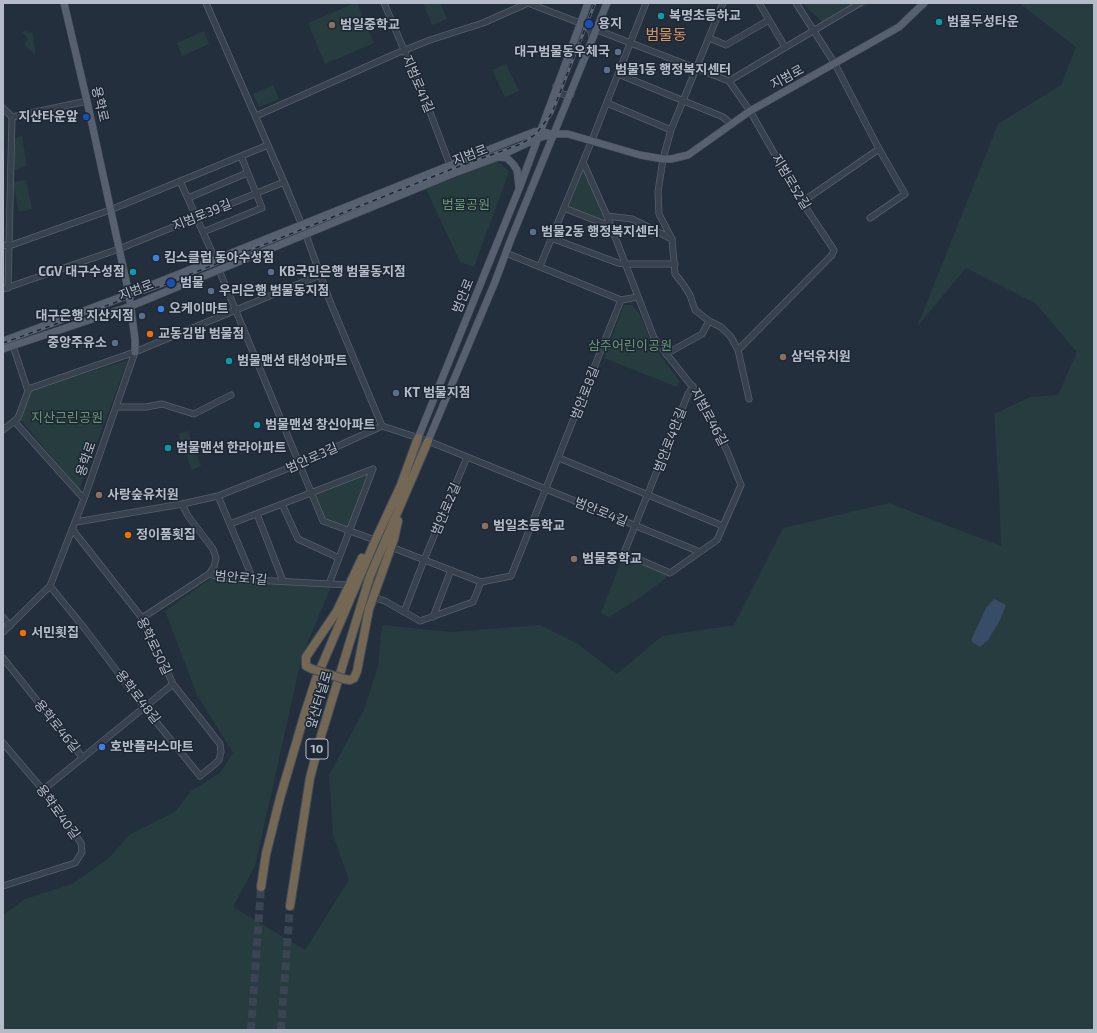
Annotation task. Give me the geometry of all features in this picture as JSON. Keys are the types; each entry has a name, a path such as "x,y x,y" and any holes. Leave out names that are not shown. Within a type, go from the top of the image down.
{"highway":[{"name":"범안로","path":"353,594 401,485 418,438"},
{"name":"범안로","path":"363,597 370,576 428,441"},
{"path":"401,485 372,539 337,611 306,657 306,666 344,679 350,680 354,678 357,671 369,608 391,547 404,497"},
{"name":"앞산터널로","path":"261,887 266,854 299,729 316,679 353,594"},
{"name":"앞산터널로","path":"290,906 310,778 321,736 363,597"}],"main road":[{"name":"용학로","path":"64,3 129,294 135,339 135,352"},
{"name":"범안로","path":"418,438 519,189 588,3"},
{"path":"597,30 607,3"},
{"name":"지범로","path":"3,349 131,306 452,174 498,157 539,135 568,134 640,155 663,159 671,159 688,155 750,112 899,27 924,3"},
{"name":"범안로","path":"428,441 597,30"},
{"path":"3,341 129,294 534,132 539,135"},
{"path":"498,157 507,158 517,170 519,189"}],"street":[{"path":"206,3 302,224 329,299 382,426 428,441"},
{"name":"지범로41길","path":"384,3 425,99 450,165"},
{"path":"256,116 430,40 483,23 528,3 588,27 591,32 592,43"},
{"path":"540,266 607,103 646,3"},
{"path":"723,3 671,130 663,159 658,192 659,214 672,239 675,264 674,274 684,284 690,295 695,310 709,321 721,327 731,337 738,350 749,398"},
{"path":"759,3 785,47"},
{"path":"796,3 835,64 879,149 905,194 870,218"},
{"path":"597,30 729,81 860,3"},
{"path":"709,38 726,45 769,20"},
{"path":"618,74 723,117 731,124"},
{"name":"지범로52길","path":"729,81 750,112 802,202 834,250 832,255 738,350"},
{"path":"556,86 562,94 566,96 571,94"},
{"path":"12,117 87,101"},
{"path":"607,103 671,130"},
{"path":"3,108 12,117 6,245 6,288 119,248"},
{"path":"6,245 110,210 268,145"},
{"path":"802,202 879,149"},
{"path":"203,232 262,208 241,156"},
{"name":"지범로46길","path":"583,162 607,216 654,338 702,399 714,421 741,485 723,526"},
{"path":"188,198 248,173"},
{"path":"180,181 215,259"},
{"name":"지범로39길","path":"119,248 284,182"},
{"path":"564,208 602,223 610,224"},
{"path":"607,216 632,219 672,239"},
{"path":"552,238 618,263 675,264"},
{"path":"506,253 621,300 638,297"},
{"path":"220,270 235,311 323,521 349,532 372,539"},
{"path":"28,389 135,352 321,276"},
{"name":"범안로8길","path":"546,490 621,300"},
{"path":"666,354 702,334 709,321"},
{"path":"3,430 18,418 28,391 13,346"},
{"name":"용학로","path":"3,632 50,586 76,522 135,352"},
{"name":"범안로4안길","path":"693,386 688,394 649,496 624,553 670,573 700,552"},
{"path":"116,407 146,407 162,404 194,414 231,395"},
{"path":"14,421 84,499"},
{"name":"범안로3길","path":"76,522 182,504 218,496 299,464 382,426"},
{"name":"범안로4길","path":"428,441 700,552"},
{"name":"범안로2길","path":"404,612 467,457"},
{"path":"559,458 723,526 717,540 700,552"},
{"path":"230,524 373,469 329,584"},
{"path":"391,547 481,582 511,576 546,490"},
{"path":"218,496 253,579"},
{"path":"182,504 188,516 213,549 216,558 214,567 209,574"},
{"path":"282,504 298,539 339,558"},
{"path":"256,514 283,581"},
{"name":"용학로50길","path":"72,529 142,618 173,684 220,744"},
{"path":"434,617 451,570"},
{"name":"범안로1길","path":"142,618 209,574 220,577 349,585"},
{"path":"373,597 385,601 420,621 473,602 481,582"},
{"name":"용학로48길","path":"50,586 200,776 219,760 221,752 220,744"},
{"path":"3,617 10,626"},
{"name":"용학로46길","path":"3,658 83,758 173,684"},
{"name":"용학로40길","path":"3,743 43,790 81,843 82,852 75,863 3,886"},
{"path":"43,790 83,758"}],"green space":[{"path":"357,3 374,43 325,64 308,23"},
{"path":"423,3 440,3 447,19 432,25"},
{"path":"802,3 871,3 826,25"},
{"path":"1019,3 1094,3 1094,1030 3,1030 3,915 25,899 72,884 108,859 129,835 175,812 191,791 220,773 233,753 197,695 165,611 210,579 331,587 302,656 255,866 233,907 305,950 349,880 333,835 329,775 364,710 378,666 382,625 451,632 540,625 578,644 617,674 662,636 734,625 783,528 889,503 1001,546 994,414 1030,397 1058,395 1077,352 1035,303 966,268 917,327 998,124 1061,85 1076,47"},
{"path":"27,31 27,33 32,32 36,52 34,54 24,44 28,39 22,32"},
{"path":"204,31 209,44 182,56 177,43"},
{"path":"506,64 519,91 505,97 492,70"},
{"path":"273,85 279,99 259,107 253,94"},
{"path":"22,136 27,166 14,170 14,138"},
{"name":"범물공원","path":"497,161 509,172 474,267 460,262 426,189"},
{"path":"583,165 605,220 603,222 566,208"},
{"path":"26,180 32,209 19,212 13,182"},
{"name":"삼주어린이공원","path":"624,305 632,305 639,313 651,342 679,381 677,387 604,358"},
{"name":"지산근린공원","path":"128,360 79,490 20,419 31,391"},
{"path":"188,431 201,466 192,470 178,434"},
{"path":"367,475 348,528 324,519 315,494"},
{"path":"623,556 670,575 638,599 609,617 601,613"}],"water":[{"path":"994,599 1006,605 999,622 988,640 980,647 972,642 972,638 986,608"}],"tunnel":[{"path":"251,1030 261,887"},
{"path":"281,1030 290,906"}],"railway":[{"path":"3,343 161,286 452,169 521,144 536,134 552,113 595,3"}],"place":[{"name":"복명초등하교","path":"661,16"},
{"name":"범물두성타운","path":"939,22"},
{"name":"용지","path":"589,24"},
{"name":"범일중학교","path":"332,25"},
{"name":"대구범물동우체국","path":"618,52"},
{"name":"범물1동 행정복지센터","path":"607,70"},
{"name":"지산타운앞","path":"86,117"},
{"name":"범물2동 행정복지센터","path":"533,232"},
{"name":"킴스클럽 동아수성점","path":"156,258"},
{"name":"CGV 대구수성점","path":"133,272"},
{"name":"KB국민은행 범물동지점","path":"271,272"},
{"name":"범물","path":"171,283"},
{"name":"우리은행 범물동지점","path":"211,291"},
{"name":"오케이마트","path":"161,309"},
{"name":"대구은행 지산지점","path":"142,316"},
{"name":"교동김밥 범물점","path":"150,334"},
{"name":"중앙주유소","path":"115,343"},
{"name":"삼덕유치원","path":"783,357"},
{"name":"범물맨션 태성아파트","path":"229,361"},
{"name":"KT 범물지점","path":"396,393"},
{"name":"범물맨션 창신아파트","path":"257,425"},
{"name":"범물맨션 한라아파트","path":"168,448"},
{"name":"사랑숲유치원","path":"99,495"},
{"name":"범일초등학교","path":"485,526"},
{"name":"정이품횟집","path":"128,535"},
{"name":"범물중학교","path":"574,559"},
{"name":"서민횟집","path":"23,633"},
{"name":"호반플러스마트","path":"102,747"}],"district":[{"name":"범물동","path":"666,35"}]}
